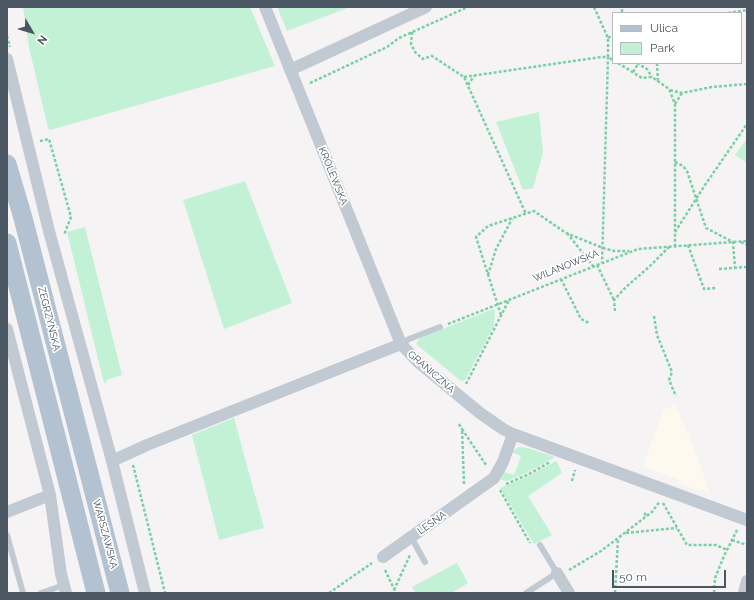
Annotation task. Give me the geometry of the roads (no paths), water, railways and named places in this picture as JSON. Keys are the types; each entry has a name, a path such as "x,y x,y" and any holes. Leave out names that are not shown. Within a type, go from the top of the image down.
{"main road":[{"name":"ZEGRZYŃSKA","path":"7,164 23,218 89,475"},
{"path":"7,243 69,485 93,588"},
{"name":"WARSZAWSKA","path":"89,475 120,593"}],"street":[{"name":"KRÓLEWSKA","path":"265,7 401,344"},
{"path":"290,70 426,7"},
{"path":"9,54 49,231 112,461 145,593"},
{"path":"7,329 50,495 65,589"},
{"name":"GRANICZNA","path":"112,461 134,450 401,344 417,361 503,430 743,523"},
{"name":"LEŚNA","path":"382,558 413,541 464,500 496,483 513,434"},
{"path":"7,512 50,495"},
{"path":"557,573 570,593"},
{"path":"744,593 747,582"}],"lane":[{"path":"401,344 409,339 440,327"},
{"path":"7,535 23,593"},
{"path":"413,541 425,562"},
{"path":"526,593 557,573 540,545"},
{"path":"41,593 65,589"}]}
